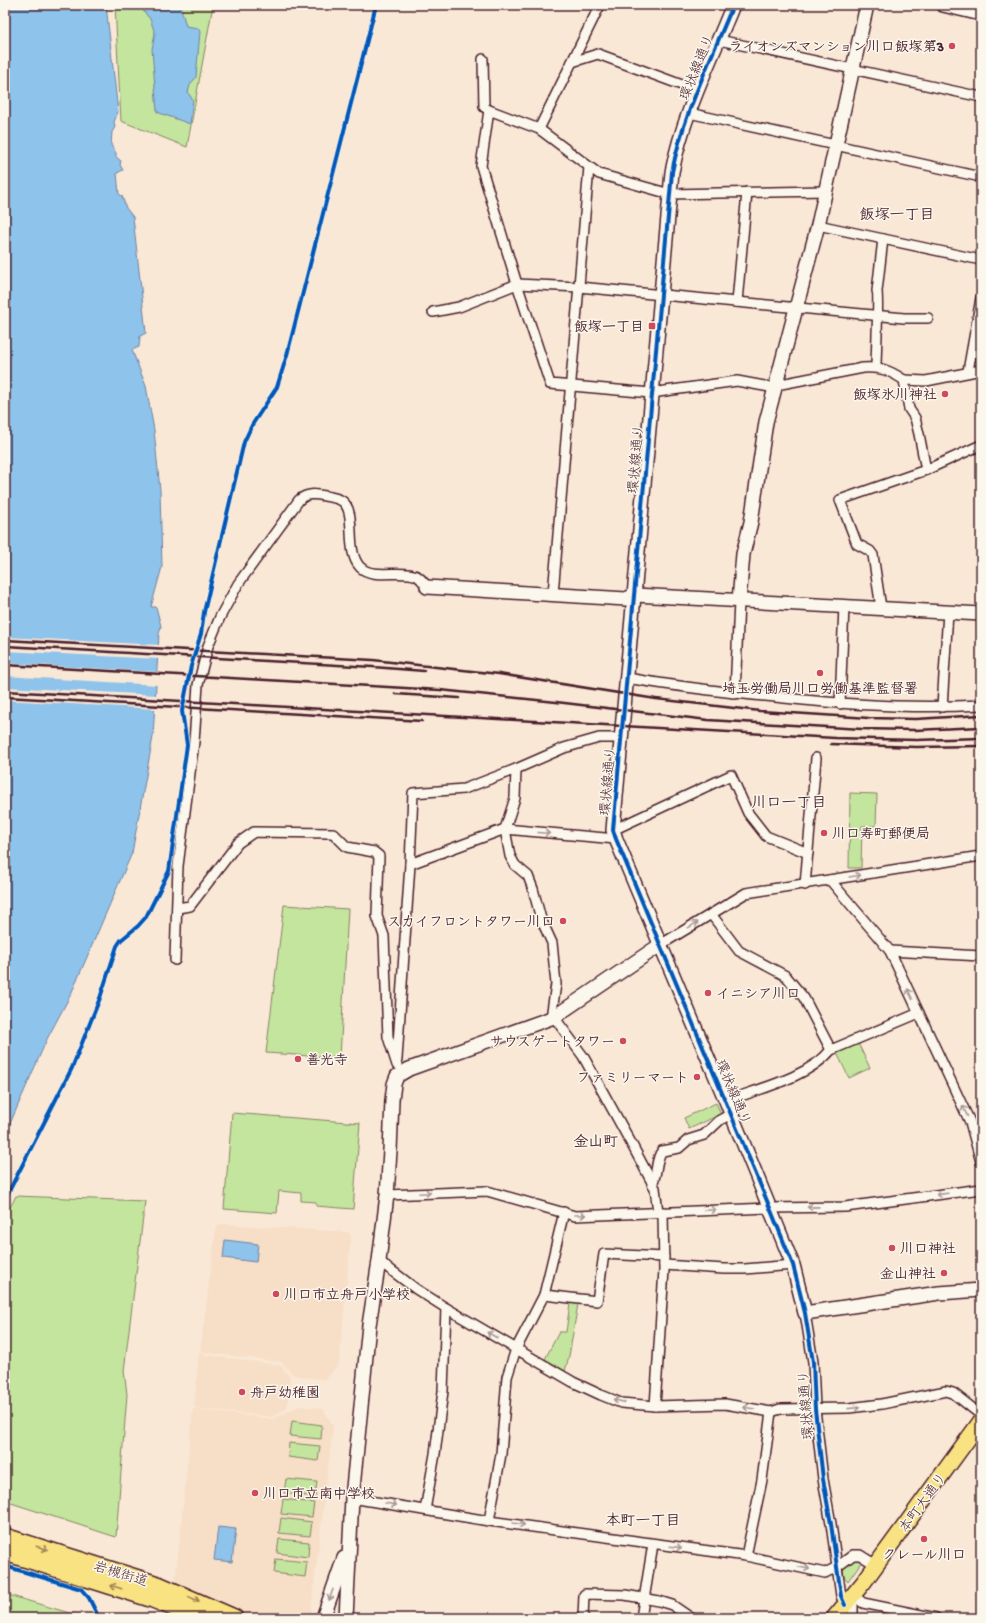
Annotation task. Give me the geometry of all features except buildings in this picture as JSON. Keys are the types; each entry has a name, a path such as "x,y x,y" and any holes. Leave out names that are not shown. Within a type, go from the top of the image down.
{"highway":[{"name":"岩槻街道","path":"5,1537 155,1592 234,1618"},
{"name":"岩槻街道","path":"5,1552 155,1592 201,1618"}],"main road":[{"name":"本町大通り","path":"834,1618 850,1606 863,1583 981,1421"}],"street":[{"path":"539,129 600,5"},
{"name":"環状線通り","path":"733,5 689,113 675,154 651,393 615,834 660,945 732,1114 793,1265 805,1313 813,1362 815,1409 823,1478 841,1596 850,1606 853,1618"},
{"path":"734,694 743,554 751,522 766,422 818,225 866,5"},
{"path":"942,5 981,14"},
{"path":"719,40 981,96"},
{"path":"572,62 598,54 698,91"},
{"path":"483,59 484,107 488,110 539,129 599,174 670,194 826,191"},
{"path":"488,110 481,166 517,284 550,384 570,387 651,393 737,381 775,386 863,368 876,367 889,370 904,380 926,380 968,371 981,370"},
{"path":"689,113 981,177"},
{"path":"552,594 589,167"},
{"path":"737,302 747,192"},
{"path":"818,225 981,260"},
{"path":"876,367 876,314 879,295 877,292 883,239"},
{"path":"433,312 459,307 517,284 579,287 660,296 876,314 904,318 928,318"},
{"path":"968,371 981,298"},
{"path":"904,380 909,409 915,418 926,470"},
{"path":"881,608 873,555 870,551 857,544 840,500 926,470 981,445"},
{"path":"175,960 178,866 194,742 198,685 208,646 220,617 238,584 299,500 304,496 315,495 342,501 350,513 350,536 352,549 356,561 364,570 374,573 415,575 421,579 427,587 626,599 635,595 981,614"},
{"path":"840,704 844,606"},
{"path":"942,707 948,612"},
{"path":"627,678 734,694 840,704 942,707 981,705"},
{"path":"346,1618 352,1498 369,1325 379,1261 386,1195 390,1151 392,1100 397,1070 413,793 464,789 516,769 564,748 599,738 622,738"},
{"path":"805,884 816,758"},
{"path":"516,769 515,798 505,830 510,856 516,865 528,876 541,919 552,943 556,984 552,1011 583,1056 652,1184 660,1212 664,1261 655,1406"},
{"path":"410,864 505,830 615,834 731,775 748,814 766,836 808,853"},
{"path":"176,908 190,906 238,843 254,832 333,833 347,847 374,852 379,856 377,916 384,936 388,1037 397,1070"},
{"path":"397,1070 409,1069 554,1016 660,945 746,893 981,856"},
{"path":"830,880 890,951 970,1122 981,1162"},
{"path":"711,914 739,951 786,976 804,998 831,1050"},
{"path":"890,951 981,956"},
{"path":"726,1101 802,1074 825,1057 831,1050 919,1013"},
{"path":"652,1184 656,1176 658,1157 662,1151 679,1148 688,1140 704,1135 720,1120 732,1114"},
{"path":"386,1195 487,1191 575,1216 770,1208 844,1207 981,1189"},
{"path":"489,1521 501,1454 507,1377 516,1349 544,1295 564,1212"},
{"path":"544,1295 597,1301 604,1254 738,1269 793,1265"},
{"path":"379,1261 416,1289 446,1308 573,1382 621,1403 655,1406 725,1404 771,1412 780,1409 849,1408 882,1404 946,1391 953,1393 981,1415"},
{"path":"805,1313 939,1293 981,1290"},
{"path":"425,1510 444,1391 446,1308"},
{"path":"746,1556 762,1480 771,1412"},
{"path":"352,1498 489,1521 746,1556 825,1573 837,1567 853,1555 860,1555 876,1565"},
{"path":"641,1618 653,1544"},
{"path":"323,1618 349,1545"},
{"path":"583,1618 585,1594 625,1595 659,1601 672,1605 691,1618"},
{"path":"850,1606 863,1603 936,1618"}],"shaded area":[{"name":"川口市立舟戸小学校","path":"220,1224 348,1232 351,1236 339,1364 325,1380 293,1375 282,1362 200,1352 216,1229"},
{"name":"舟戸幼稚園","path":"199,1354 280,1365 290,1377 287,1408 272,1417 194,1408"},
{"name":"川口市立南中学校","path":"299,1406 323,1409 333,1426 310,1618 253,1618 235,1608 175,1583 193,1409 273,1419"}],"green space":[{"path":"115,5 213,5 187,147 121,121"},
{"path":"850,793 877,794 876,826 862,826 861,868 849,868"},
{"path":"284,905 348,909 340,1058 266,1053"},
{"path":"857,1041 870,1068 849,1078 836,1051"},
{"path":"716,1103 721,1114 689,1129 684,1118"},
{"path":"232,1113 360,1123 353,1209 316,1206 316,1202 301,1201 301,1193 279,1191 277,1213 224,1209"},
{"path":"16,1196 145,1201 124,1371 127,1394 116,1537 5,1501 5,1217"},
{"path":"570,1303 578,1304 565,1371 545,1359 559,1332 566,1332"},
{"path":"292,1421 322,1425 321,1439 290,1436"},
{"path":"289,1443 320,1446 318,1461 288,1457"},
{"path":"286,1479 317,1482 315,1497 284,1493"},
{"path":"283,1499 314,1503 312,1517 281,1514"},
{"path":"281,1518 312,1522 310,1536 279,1533"},
{"path":"279,1539 309,1542 308,1557 277,1553"},
{"path":"856,1558 862,1561 848,1581 844,1577 843,1568"},
{"path":"276,1559 307,1562 305,1577 274,1573"},
{"path":"5,1594 83,1617 84,1618 5,1618"}],"water":[{"path":"5,5 106,5 118,112 114,122 115,127 112,132 111,145 116,153 116,157 121,161 120,165 123,170 117,173 119,194 122,196 126,208 133,217 146,333 140,336 139,347 132,350 146,386 154,430 160,490 162,567 151,607 156,607 161,626 159,634 153,737 132,853 71,994 47,1039 5,1135"},
{"path":"119,5 180,5 186,26 198,28 200,32 196,77 190,85 188,93 193,100 190,124 157,112 152,49 155,33 150,19 140,7"},
{"path":"225,1240 258,1244 256,1262 223,1258"},
{"path":"218,1527 236,1529 232,1562 214,1560"}],"pier":[{"path":"5,637 160,645 159,659 5,651"},
{"path":"5,663 159,672 158,685 5,676"},
{"path":"5,687 157,695 156,709 5,700"}],"railway":[{"path":"5,640 373,660 499,674 656,699 760,711 869,718 916,719 981,715"},
{"path":"5,646 424,671"},
{"path":"5,665 440,690 708,720 862,729 915,730 981,727"},
{"path":"5,691 835,738 916,740 981,738"},
{"path":"395,694 459,698"},
{"path":"5,697 422,721"},
{"path":"831,744 916,747 981,746"}],"cycle path":[{"path":"5,1199 72,1068 100,998 117,946 121,940 138,926 146,917 169,871 187,745 182,711 191,666 201,634 204,612 244,442 252,425 277,387 287,355 376,5"},
{"path":"733,5 690,108 672,172 613,830 793,1265 805,1313 813,1362 815,1409 823,1479 841,1596 845,1605"},
{"path":"5,1566 81,1589 89,1598 99,1618"}],"place":[{"name":"ライオンズマンション川口飯塚第3","path":"952,46"},
{"name":"飯塚一丁目","path":"652,326"},
{"name":"飯塚氷川神社","path":"945,394"},
{"name":"埼玉労働局川口労働基準監督署","path":"820,673"},
{"name":"川口寿町郵便局","path":"824,833"},
{"name":"スカイフロントタワー川口","path":"563,921"},
{"name":"イニシア川口","path":"708,993"},
{"name":"サウスゲートタワー","path":"623,1041"},
{"name":"善光寺","path":"298,1059"},
{"name":"ファミリーマート","path":"697,1077"},
{"name":"川口神社","path":"892,1248"},
{"name":"金山神社","path":"944,1273"},
{"name":"川口市立舟戸小学校","path":"276,1294"},
{"name":"舟戸幼稚園","path":"242,1392"},
{"name":"川口市立南中学校","path":"255,1493"},
{"name":"クレール川口","path":"924,1539"}],"district":[{"name":"飯塚一丁目","path":"897,214"},
{"name":"川口一丁目","path":"789,802"},
{"name":"金山町","path":"596,1141"},
{"name":"本町一丁目","path":"643,1520"}]}
